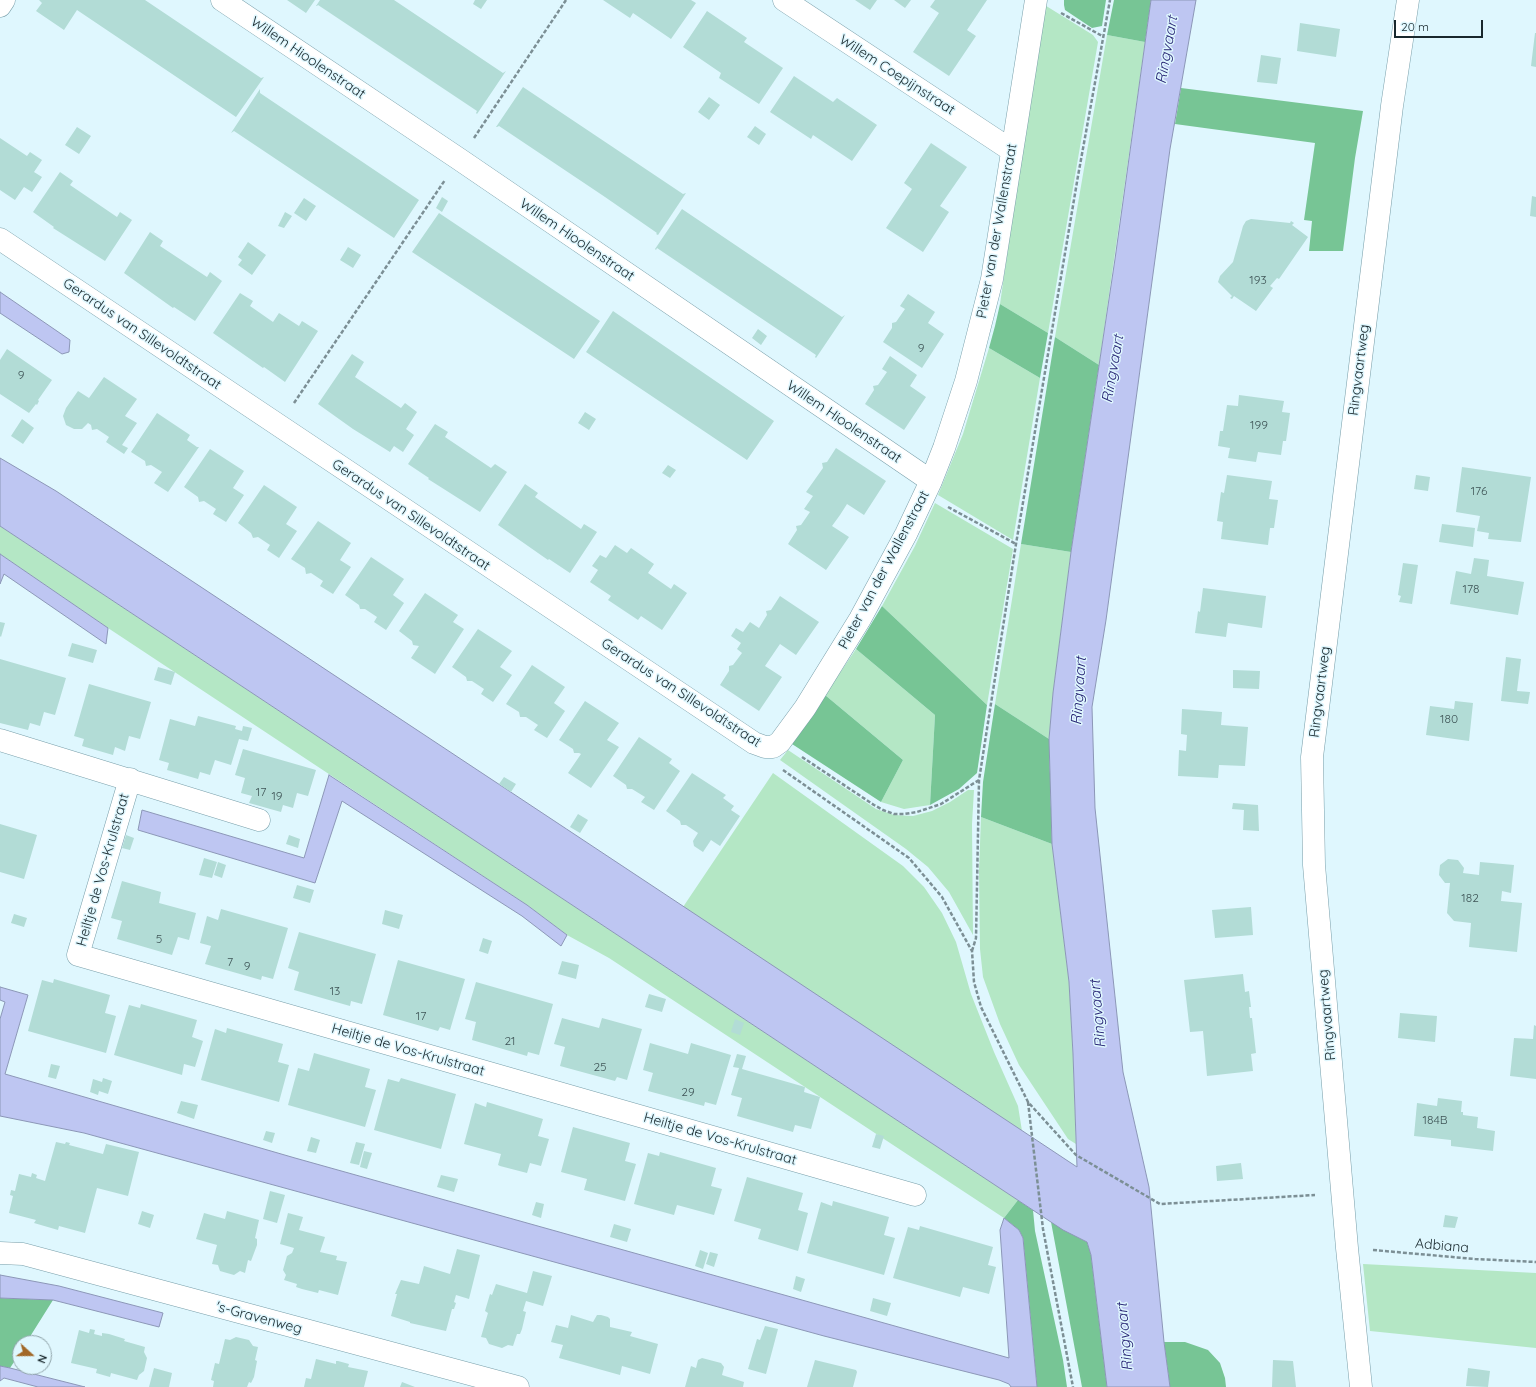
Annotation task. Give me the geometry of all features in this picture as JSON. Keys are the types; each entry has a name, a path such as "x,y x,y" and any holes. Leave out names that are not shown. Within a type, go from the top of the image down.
{"street":[{"path":"0,6 4,0"},
{"name":"Willem Hioolenstraat","path":"222,0 466,164 930,481"},
{"name":"Willem Coepijnstraat","path":"784,0 1012,150"},
{"name":"Pieter van der Wallenstraat","path":"776,745 806,708 860,619 906,534 944,448 966,381 992,279 1036,0"},
{"name":"Ringvaartweg","path":"1361,1387 1342,1194 1314,865 1312,758 1389,129 1408,0"},
{"name":"Gerardus van Sillevoldtstraat","path":"0,239 754,743 765,748 776,745"},
{"path":"0,740 259,820"},
{"name":"Heiltje de Vos-Krulstraat","path":"130,779 78,956 915,1195"},
{"name":"'s-Gravenweg","path":"0,1253 23,1254 518,1387"}],"path":[{"path":"537,43 566,0"},
{"path":"972,951 976,938 979,780 1016,544 1078,176 1110,0"},
{"path":"1057,10 1104,37"},
{"path":"278,426 377,281"},
{"path":"930,481 936,500 1016,544"},
{"path":"776,745 883,810 894,814 918,812 941,804 979,780"},
{"name":"Gerardus van Sillevoldtstraat","path":"776,745 778,766 909,858 942,897 972,951 974,982 982,1007 1028,1102 1076,1155 1160,1204 1342,1194"},
{"path":"1028,1102 1043,1229 1073,1387"},
{"name":"Adbiana","path":"1347,1248 1475,1259 1536,1262"}],"green space":[{"path":"1064,0 1106,0 1102,26 1092,28 1065,10"},
{"path":"1114,0 1151,0 1145,42 1107,35"},
{"path":"1043,4 1093,35 1098,42 1048,333 1000,304"},
{"path":"1107,35 1145,42 1099,365 1055,337"},
{"path":"1181,88 1363,111 1355,158 1343,251 1309,251 1312,221 1304,220 1315,143 1175,124"},
{"path":"1000,304 1048,333 1040,378 989,348"},
{"path":"1055,337 1099,365 1071,552 1021,544"},
{"path":"989,348 1040,378 1013,540 938,495 963,434"},
{"path":"935,503 1013,549 987,705 882,606 915,546"},
{"path":"0,526 1018,1200 1004,1218 609,958 567,935 527,905 108,628 0,554"},
{"path":"1021,544 1071,552 1053,693 1049,739 995,704"},
{"path":"882,606 987,705 977,773 959,789 930,805 935,715 856,649"},
{"path":"856,649 935,715 930,805 904,809 881,802 903,760 825,695"},
{"path":"825,695 903,760 881,802 792,744"},
{"path":"995,704 1049,739 1052,844 981,817 983,782"},
{"path":"788,750 876,809 894,815 913,816 932,811 950,802 968,790 974,790 972,824 973,935 949,892 928,867 906,849 780,760"},
{"path":"773,773 903,866 924,887 942,913 956,942 971,994 994,1052 1018,1106 1022,1131 683,907"},
{"path":"981,817 1052,844 1069,982 1076,1144 1068,1139 1019,1065 1000,1024 983,977 980,949 979,871"},
{"path":"1018,1200 1033,1210 1035,1231 1063,1360 1067,1387 1037,1387 1023,1238 1019,1230 1004,1218"},
{"path":"1051,1222 1087,1242 1091,1255 1107,1387 1082,1387"},
{"path":"1363,1264 1536,1273 1536,1348 1370,1331"},
{"path":"0,1298 53,1300 31,1335 12,1335 12,1365 10,1368 0,1366"},
{"path":"1164,1342 1185,1342 1208,1350 1220,1363 1225,1378 1226,1387 1170,1387"}],"water":[{"name":"Ringvaart","path":"1151,0 1196,0 1170,149 1106,620 1092,707 1095,808 1123,1072 1149,1187 1164,1342 1170,1387 1107,1387 1091,1255 1087,1242 1063,1230 0,526 0,458 56,491 1077,1167 1069,982 1052,844 1049,739 1053,693 1071,552 1115,259"},
{"path":"0,292 70,340 69,352 62,354 0,313"},
{"path":"0,554 108,628 106,644 4,574 0,584"},
{"path":"329,775 527,905 567,935 561,946 522,916 342,801 315,883 138,830 142,810 304,858"},
{"path":"0,987 28,995 5,1074 295,1158 1009,1358 1000,1230 1004,1218 1019,1230 1023,1238 1037,1387 1011,1387 1009,1384 999,1380 824,1336 84,1133 0,1116 0,1019 5,1002 0,1000"},
{"path":"0,1275 59,1286 163,1313 159,1327 53,1300 0,1298"},
{"path":"0,1366 12,1369 12,1375 38,1375 85,1387 38,1387 4,1378 0,1381"}],"building":[{"path":"39,0 145,0 261,78 264,77 236,117 77,10 64,30 36,11 42,3"},
{"path":"287,0 315,0 306,13"},
{"path":"320,0 394,0 503,73 506,71 477,114 477,111 318,5 316,6"},
{"path":"475,0 487,0 481,9 473,4"},
{"path":"603,0 691,0 696,3 671,39 633,13 630,18"},
{"path":"855,0 877,0 870,10"},
{"path":"894,0 911,0 905,8"},
{"path":"935,0 987,0 967,30 976,36 949,76 913,52 939,13 930,7"},
{"path":"707,11 747,38 744,42 783,68 759,104 719,78 721,73 683,47"},
{"path":"1300,23 1340,29 1336,57 1297,51"},
{"path":"1536,33 1536,67 1531,66"},
{"path":"1261,55 1281,58 1277,84 1257,82"},
{"path":"794,76 833,102 837,98 877,125 852,161 813,135 811,139 770,112"},
{"path":"523,87 683,194 686,193 658,235 605,197 499,126 496,127"},
{"path":"260,89 260,93 419,200 394,238 234,131 231,133"},
{"path":"709,97 720,105 709,120 698,112"},
{"path":"755,126 766,134 759,145 747,137"},
{"path":"77,127 91,136 79,154 65,145"},
{"path":"0,138 27,156 30,152 42,160 34,172 42,177 32,192 24,187 15,200 0,190"},
{"path":"931,143 967,167 940,206 949,212 923,252 886,228 912,189 904,183"},
{"path":"60,172 73,181 70,185 117,217 120,212 132,220 105,261 53,228 54,227 33,212"},
{"path":"1532,196 1536,197 1536,217 1530,216"},
{"path":"442,197 448,201 442,212 436,208"},
{"path":"304,198 316,206 306,221 294,213"},
{"path":"682,209 842,317 845,315 816,358 816,355 657,248 656,250 655,249"},
{"path":"285,212 292,216 284,228 278,226"},
{"path":"439,213 600,321 574,359 412,252"},
{"path":"1251,219 1290,223 1291,221 1294,223 1292,225 1308,237 1279,279 1277,278 1270,286 1273,288 1256,311 1234,296 1232,299 1230,298 1232,296 1218,282 1220,276 1233,262 1243,226 1246,221"},
{"path":"150,232 163,241 160,246 207,277 210,272 222,281 195,321 174,307 173,308 124,273"},
{"path":"248,242 266,255 252,275 238,265 242,260 238,257"},
{"path":"348,247 361,255 353,268 340,260"},
{"path":"240,293 253,301 250,306 273,322 279,313 299,326 302,321 318,331 285,382 213,333"},
{"path":"908,294 935,312 928,323 944,334 922,368 883,342 892,328 892,323 896,322 905,309 900,306"},
{"path":"613,311 774,421 747,460 586,352"},
{"path":"758,329 767,336 761,345 752,338"},
{"path":"7,349 52,380 38,400 37,405 36,404 29,413 0,394 0,360"},
{"path":"352,354 364,362 355,377 401,408 405,403 417,412 406,429 414,435 403,452 394,446 390,452 353,429 318,404"},
{"path":"890,356 917,375 910,386 926,397 904,430 865,404 874,390 873,386 878,385 887,372 882,369"},
{"path":"104,377 137,399 125,416 137,423 122,445 128,448 124,454 106,442 109,437 97,429 92,430 91,425 88,423 82,429 74,429 66,425 63,416 66,408 78,391 89,398"},
{"path":"1239,395 1284,401 1282,412 1290,413 1286,441 1283,441 1281,455 1258,452 1256,462 1228,458 1230,448 1218,446 1220,431 1223,431 1227,405 1238,406"},
{"path":"585,412 596,419 589,430 578,423"},
{"path":"157,413 190,435 187,440 199,447 168,492 154,483 162,472 151,465 146,466 145,461 131,452"},
{"path":"22,419 34,428 23,444 11,436"},
{"path":"435,424 448,432 445,437 491,468 495,464 507,472 480,512 428,479 429,478 408,464"},
{"path":"836,448 886,481 864,515 847,504 832,526 849,537 826,570 788,544 797,530 796,526 801,525 810,512 804,509 813,496 806,492 823,468 822,463 827,462"},
{"path":"210,449 244,471 233,488 244,495 226,522 213,514 216,509 204,501 199,502 198,497 184,487"},
{"path":"668,465 676,470 670,478 662,473"},
{"path":"1462,467 1531,477 1521,542 1488,539 1489,533 1477,531 1480,516 1456,512"},
{"path":"1227,475 1272,481 1269,499 1278,500 1274,528 1270,528 1268,545 1221,539 1223,522 1217,521 1221,492 1224,493"},
{"path":"1416,475 1430,477 1428,491 1414,489"},
{"path":"525,484 538,493 535,497 581,529 584,524 597,532 570,573 549,559 548,560 498,525"},
{"path":"264,485 297,507 286,524 297,531 279,558 267,550 270,545 258,537 253,538 251,533 238,523"},
{"path":"318,521 351,543 340,560 351,567 333,594 320,586 323,581 311,573 306,574 305,568 291,559"},
{"path":"1442,524 1475,528 1473,547 1439,542"},
{"path":"615,545 627,553 631,548 654,564 648,573 671,589 674,584 687,593 662,630 641,616 638,620 608,600 611,596 590,582 598,570 592,566 600,555 606,558"},
{"path":"371,557 404,579 393,595 404,603 386,630 374,622 377,617 365,609 360,609 359,605 345,595"},
{"path":"1474,558 1489,560 1487,576 1524,582 1518,615 1450,604 1456,571 1471,574"},
{"path":"1403,563 1418,565 1412,604 1399,602 1401,596 1398,595"},
{"path":"1203,588 1266,596 1262,628 1228,623 1226,637 1195,633 1198,611 1200,612"},
{"path":"425,593 458,615 453,622 464,629 435,674 411,658 419,646 413,645 412,641 399,631"},
{"path":"780,596 819,622 796,655 780,644 765,666 782,677 759,711 720,685 729,671 729,666 733,665 742,653 737,649 741,643 731,636 736,628 743,632 750,622 759,628 767,615 766,611 771,610"},
{"path":"0,622 5,623 1,637 0,636"},
{"path":"478,629 512,651 500,667 512,675 493,702 481,694 484,689 472,681 467,681 466,677 452,667"},
{"path":"72,643 97,650 93,663 68,656"},
{"path":"1506,657 1521,659 1517,691 1530,692 1528,704 1501,701"},
{"path":"0,659 66,678 55,715 44,712 40,726 30,723 28,730 0,723"},
{"path":"532,665 565,687 554,703 565,711 547,738 534,730 538,725 526,717 520,717 519,712 506,704"},
{"path":"158,667 175,672 171,685 154,680"},
{"path":"1233,670 1260,671 1259,689 1233,688"},
{"path":"89,684 151,702 140,739 129,736 125,751 115,747 113,755 82,746 84,739 74,736"},
{"path":"585,701 619,723 607,740 619,747 591,788 568,773 581,754 574,753 573,749 559,740"},
{"path":"1455,701 1473,703 1469,741 1426,735 1430,706 1454,709"},
{"path":"1182,709 1222,712 1221,725 1248,727 1245,766 1219,765 1218,778 1178,776 1179,750 1186,751 1187,735 1181,734"},
{"path":"198,716 236,726 235,729 242,731 243,726 252,728 248,741 239,739 231,765 215,760 210,775 200,772 198,779 167,770 169,763 159,760 170,719 195,726"},
{"path":"639,737 672,759 669,763 680,771 654,810 641,802 645,797 632,789 627,789 626,785 613,776"},
{"path":"243,749 316,770 308,796 297,793 293,808 283,805 281,812 249,803 252,796 241,793 245,778 235,775"},
{"path":"692,773 726,795 723,798 734,806 731,810 740,816 720,846 711,840 703,852 694,846 693,841 698,833 686,825 681,825 680,821 666,811"},
{"path":"504,777 516,784 511,792 499,784"},
{"path":"1233,803 1258,805 1259,831 1243,830 1244,810 1232,809"},
{"path":"578,814 588,820 580,833 570,827"},
{"path":"0,824 37,835 24,879 0,872"},
{"path":"126,835 134,838 130,850 122,848"},
{"path":"289,835 300,839 298,848 286,844"},
{"path":"204,858 217,862 212,878 199,875"},
{"path":"1448,859 1458,860 1464,868 1463,873 1479,875 1480,862 1514,865 1511,893 1502,891 1501,901 1522,903 1517,952 1469,947 1471,923 1454,921 1447,913 1450,883 1445,883 1439,875 1440,865"},
{"path":"218,862 226,865 222,878 214,875"},
{"path":"122,881 161,892 159,903 196,913 189,940 178,937 172,955 117,939 122,921 111,918"},
{"path":"297,885 314,890 310,903 293,898"},
{"path":"1251,907 1253,935 1215,938 1212,910"},
{"path":"221,909 288,928 273,979 262,976 261,980 205,964 211,946 200,943 207,916 218,920"},
{"path":"385,910 403,915 399,929 382,924"},
{"path":"14,914 27,918 24,927 11,923"},
{"path":"299,932 376,954 362,1004 351,1001 350,1006 294,990 299,972 288,968"},
{"path":"483,938 492,941 488,954 479,951"},
{"path":"398,960 465,979 450,1030 440,1027 438,1031 383,1015"},
{"path":"562,961 579,965 576,979 558,974"},
{"path":"1243,974 1245,992 1249,991 1251,1007 1249,1007 1250,1018 1252,1018 1256,1053 1251,1054 1253,1071 1207,1076 1203,1031 1190,1032 1184,980"},
{"path":"54,979 110,995 105,1013 116,1016 106,1053 28,1031 42,980 53,983"},
{"path":"476,982 553,1004 539,1055 528,1052 527,1056 472,1040 476,1022 465,1019"},
{"path":"649,994 666,999 662,1012 645,1007"},
{"path":"141,1004 197,1020 192,1037 203,1041 195,1067 184,1064 182,1075 114,1055 129,1005 140,1008"},
{"path":"1400,1013 1437,1016 1435,1042 1398,1038"},
{"path":"562,1018 599,1028 602,1018 642,1029 627,1080 617,1077 615,1081 560,1066 565,1047 554,1044"},
{"path":"735,1019 744,1023 740,1035 731,1032"},
{"path":"1534,1025 1536,1026 1536,1079 1510,1076 1514,1038 1533,1039"},
{"path":"227,1028 283,1044 278,1062 289,1065 279,1102 201,1080 215,1029 226,1033"},
{"path":"650,1043 688,1054 691,1043 731,1055 716,1105 705,1102 704,1106 648,1091 653,1073 643,1070"},
{"path":"314,1053 370,1069 365,1087 376,1090 365,1127 288,1105 298,1068 309,1071"},
{"path":"737,1054 746,1056 742,1069 805,1087 804,1092 820,1097 811,1129 795,1125 793,1132 737,1116 742,1098 731,1095 739,1068 733,1067"},
{"path":"51,1064 60,1066 56,1079 48,1077"},
{"path":"103,1078 112,1081 108,1094 99,1091 98,1095 90,1092 93,1079 102,1082"},
{"path":"401,1078 456,1094 441,1149 374,1130 388,1079 399,1082"},
{"path":"1438,1098 1462,1101 1461,1112 1463,1112 1463,1115 1478,1117 1477,1128 1495,1131 1493,1151 1451,1146 1451,1140 1414,1136 1417,1103 1437,1106"},
{"path":"181,1101 198,1105 194,1119 177,1113"},
{"path":"487,1102 543,1119 538,1136 549,1139 541,1166 530,1163 527,1173 500,1166 498,1165 501,1154 464,1144 475,1103 486,1107"},
{"path":"573,1127 630,1143 625,1161 636,1164 625,1201 584,1190 587,1179 561,1172"},
{"path":"266,1131 275,1133 272,1143 263,1140"},
{"path":"876,1134 884,1136 880,1149 872,1147"},
{"path":"311,1137 320,1140 316,1153 307,1151"},
{"path":"56,1142 65,1144 66,1142 70,1143 69,1145 103,1154 106,1144 139,1152 128,1196 97,1188 85,1233 59,1226 58,1230 34,1223 36,1220 9,1213 13,1196 10,1195 11,1190 15,1191 19,1174 31,1177 32,1173 37,1175 36,1178 45,1181"},
{"path":"356,1142 365,1144 359,1165 350,1163"},
{"path":"364,1151 372,1153 367,1169 360,1167"},
{"path":"660,1152 716,1168 711,1186 722,1189 714,1215 677,1205 674,1215 634,1204 648,1153 659,1156"},
{"path":"1241,1163 1243,1179 1217,1181 1216,1166"},
{"path":"441,1175 458,1179 454,1192 437,1187"},
{"path":"747,1177 803,1193 798,1210 808,1213 798,1251 758,1239 761,1229 734,1221"},
{"path":"270,1191 285,1195 277,1223 263,1219"},
{"path":"833,1201 889,1217 884,1235 895,1238 884,1275 807,1253 821,1202 832,1206"},
{"path":"536,1202 544,1204 541,1218 532,1215"},
{"path":"142,1211 154,1215 150,1228 138,1224"},
{"path":"227,1211 259,1220 255,1238 257,1239 257,1245 251,1261 248,1260 245,1273 240,1271 234,1275 220,1271 218,1265 212,1264 217,1245 196,1239 204,1213 225,1219"},
{"path":"288,1213 303,1217 299,1230 325,1237 320,1252 337,1256 336,1260 347,1262 338,1295 319,1290 318,1293 302,1289 296,1287 297,1284 284,1280 286,1275 283,1270 287,1256 292,1253 294,1248 280,1244"},
{"path":"1445,1215 1458,1217 1455,1228 1443,1227"},
{"path":"614,1224 631,1229 627,1242 610,1237"},
{"path":"920,1226 993,1247 988,1265 996,1267 989,1294 963,1287 960,1297 893,1278 908,1227 919,1230"},
{"path":"457,1249 480,1255 469,1299 456,1295 454,1302 456,1303 454,1309 452,1309 446,1331 410,1323 391,1316 397,1294 395,1294 401,1280 419,1284 424,1266 450,1274"},
{"path":"700,1250 708,1253 703,1269 695,1266"},
{"path":"710,1252 718,1254 714,1267 706,1264"},
{"path":"533,1271 552,1276 543,1306 526,1301 523,1311 526,1312 522,1329 520,1334 517,1334 513,1346 508,1345 502,1348 489,1344 486,1338 481,1337 488,1313 485,1311 490,1294 492,1295 496,1284 527,1293"},
{"path":"796,1276 805,1279 801,1292 793,1289"},
{"path":"873,1298 891,1303 887,1316 870,1311"},
{"path":"571,1315 593,1322 597,1315 608,1317 610,1319 610,1327 632,1332 630,1336 658,1344 650,1374 622,1366 620,1375 559,1358 563,1345 551,1342 556,1325 568,1328"},
{"path":"765,1326 778,1329 766,1374 748,1369 757,1339 760,1340"},
{"path":"90,1329 95,1330 94,1334 102,1336 102,1333 109,1334 125,1339 124,1341 145,1347 144,1352 147,1358 144,1371 139,1375 137,1380 111,1373 110,1377 96,1373 97,1369 71,1363 79,1330 89,1333"},
{"path":"236,1337 249,1340 253,1346 258,1347 255,1360 257,1361 254,1377 251,1383 249,1382 247,1387 213,1387 214,1381 211,1380 215,1363 219,1364 225,1339 230,1340"},
{"path":"702,1358 721,1363 724,1367 722,1375 744,1382 743,1387 685,1387 691,1366 696,1368 698,1360"},
{"path":"316,1359 336,1364 336,1361 338,1361 349,1364 348,1367 368,1371 364,1387 304,1387 306,1378 311,1379"},
{"path":"815,1360 856,1370 857,1372 853,1387 807,1387"},
{"path":"1273,1360 1293,1361 1296,1387 1272,1387"},
{"path":"154,1368 172,1373 169,1387 149,1387"},
{"path":"1468,1368 1490,1371 1488,1387 1466,1386"},
{"path":"402,1382 415,1387 400,1387"}]}
